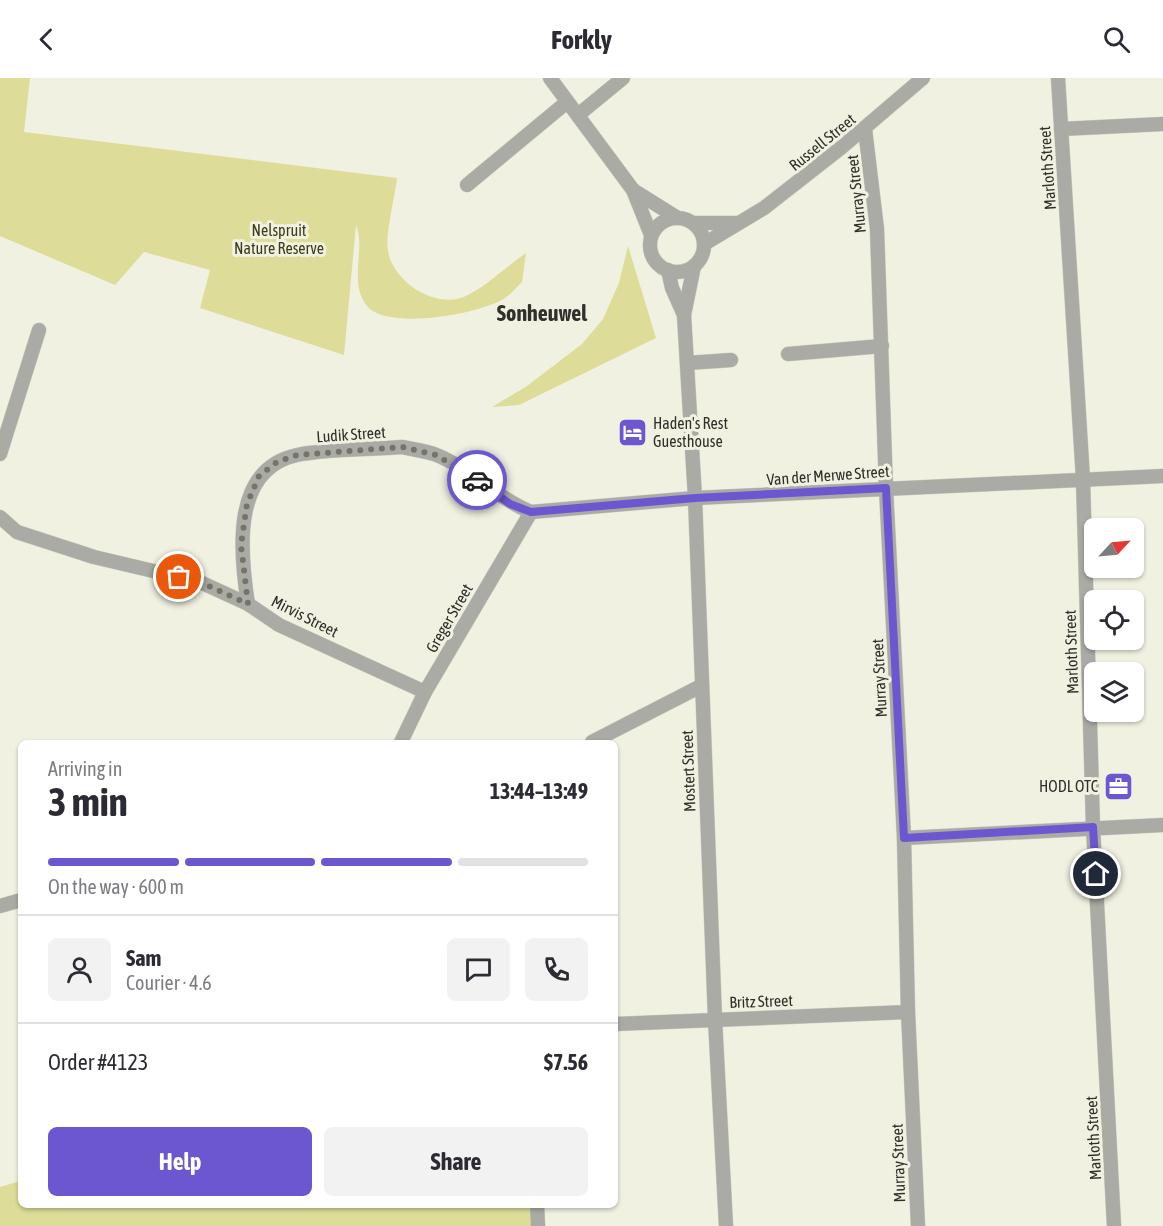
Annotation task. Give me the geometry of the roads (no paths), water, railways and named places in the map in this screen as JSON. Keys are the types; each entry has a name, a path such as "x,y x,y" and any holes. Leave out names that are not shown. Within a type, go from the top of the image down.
{"street":[{"path":"550,78 633,190 651,235 652,256 659,266 679,272 694,266 703,253 704,243 701,232 694,223 676,217 633,190"},
{"path":"578,116 623,78"},
{"name":"Russell Street","path":"704,243 764,208 865,129 923,78"},
{"name":"Marloth Street","path":"1058,78 1083,479 1093,827 1114,1226"},
{"path":"467,185 567,102"},
{"path":"1061,129 1163,124"},
{"name":"Murray Street","path":"865,129 877,229 886,488 904,838 908,1012 918,1226"},
{"path":"651,235 665,220 676,217"},
{"name":"Russell Street","path":"694,223 736,223"},
{"name":"Mostert Street","path":"694,266 684,315 695,498 715,1019 726,1226"},
{"name":"Mostert Street","path":"668,270 672,288 684,315"},
{"path":"0,454 39,330"},
{"path":"788,354 882,345"},
{"path":"687,363 731,360"},
{"name":"Ludik Street","path":"248,604 241,545 247,504 259,476 277,462 297,455 402,447 419,450 436,455 510,504 531,512"},
{"name":"Van der Merwe Street","path":"531,512 695,498 1163,476"},
{"name":"Greger Street","path":"402,740 425,692 531,512"},
{"name":"Mirvis Street","path":"0,517 17,532 94,556 200,582 248,604 279,625 425,692"},
{"path":"596,740 701,686"},
{"path":"904,838 1163,825"},
{"path":"0,906 18,901"},
{"name":"Britz Street","path":"618,1024 908,1012"},
{"path":"537,1208 538,1226"}],"place":[{"name":"Haden's Rest Guesthouse","path":"632,432"},
{"name":"HODL OTC","path":"1119,786"}],"district":[{"name":"Sonheuwel","path":"542,313"}],"park label":[{"name":"Nelspruit Nature Reserve","path":"279,239"}]}
